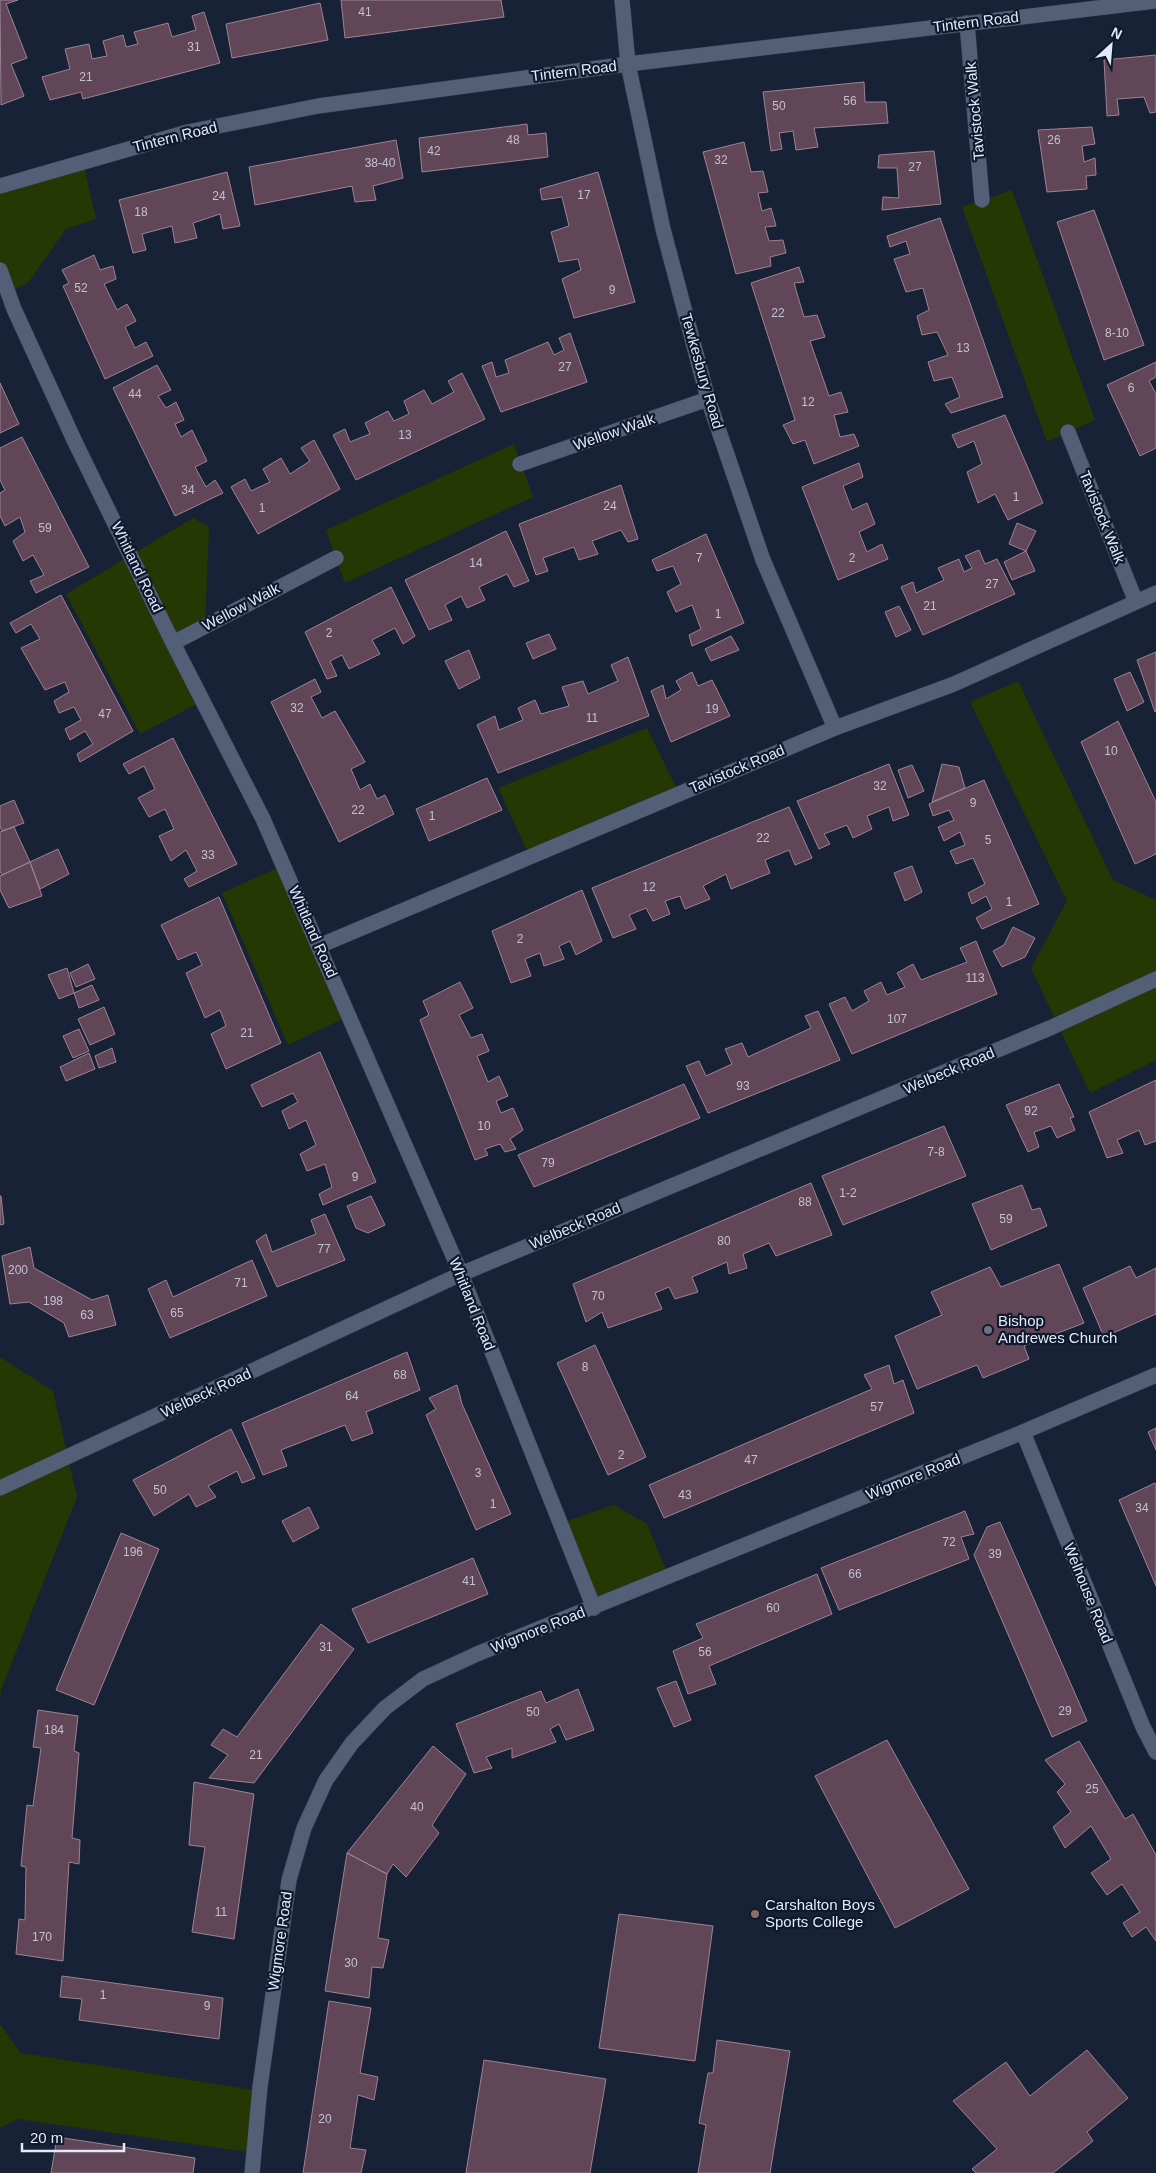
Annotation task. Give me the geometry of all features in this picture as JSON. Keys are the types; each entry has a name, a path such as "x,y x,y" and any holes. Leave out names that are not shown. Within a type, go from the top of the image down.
{"street":[{"name":"Tewkesbury Road","path":"622,0 628,64 663,229 708,399 764,560 834,728"},
{"name":"Tintern Road","path":"0,186 188,132 309,108 475,83 967,22 1156,2"},
{"name":"Tavistock Walk","path":"967,22 982,200"},
{"name":"Whitland Road","path":"0,270 14,309 75,442 173,643 263,819 461,1274 594,1608"},
{"name":"Wellow Walk","path":"520,464 708,399"},
{"name":"Tavistock Walk","path":"1068,432 1136,602"},
{"name":"Wellow Walk","path":"173,643 336,558"},
{"name":"Tavistock Road","path":"319,946 834,728 954,684 1156,592"},
{"name":"Welbeck Road","path":"0,1488 461,1274 996,1050 1156,979"},
{"name":"Wigmore Road","path":"252,2173 260,2087 289,1880 304,1828 326,1780 352,1743 385,1708 423,1678 477,1654 1023,1432 1156,1375"},
{"name":"Welhouse Road","path":"1023,1432 1143,1727 1156,1752"}],"green space":[{"path":"83,161 96,219 66,229 28,283 8,292 0,292 0,186"},
{"path":"1012,190 1095,420 1047,442 962,207"},
{"path":"514,444 533,497 345,583 326,530"},
{"path":"193,518 209,527 205,627 174,643 203,701 140,734 66,594"},
{"path":"1018,681 1113,880 1156,900 1156,1060 1090,1093 1031,968 1067,901 970,702"},
{"path":"647,728 679,793 530,857 498,788"},
{"path":"284,865 349,1016 288,1045 222,893"},
{"path":"0,1357 53,1391 77,1497 1,1690 0,1699"},
{"path":"614,1505 647,1524 667,1572 597,1601 567,1521"},
{"path":"0,2024 21,2053 254,2090 248,2152 17,2119 0,2128"}],"building":[{"path":"0,0 18,0 6,4 27,58 11,64 24,96 1,105"},
{"path":"341,0 501,0 504,17 345,38"},
{"path":"320,3 328,40 232,58 226,24"},
{"path":"204,12 220,63 83,99 81,92 50,100 42,77 70,69 65,49 89,44 92,59 107,56 103,41 123,35 126,47 138,44 134,32 168,23 172,37 196,30 192,16"},
{"path":"1156,55 1156,112 1150,113 1144,97 1117,99 1119,115 1107,116 1104,60"},
{"path":"864,82 865,102 886,102 888,123 814,128 818,147 796,150 793,131 779,133 782,149 771,151 763,92"},
{"path":"527,124 528,135 546,133 548,157 422,172 419,138"},
{"path":"1092,127 1095,144 1082,146 1084,162 1095,158 1096,175 1086,176 1087,189 1047,192 1038,130"},
{"path":"396,140 403,178 373,186 376,200 355,202 352,186 255,205 249,167"},
{"path":"744,142 751,172 763,171 768,192 758,193 762,211 771,208 776,226 765,227 769,241 783,240 786,253 770,257 771,266 736,274 703,152"},
{"path":"934,151 941,204 882,210 883,197 899,198 897,168 878,168 879,155"},
{"path":"227,172 240,226 223,229 220,214 193,223 197,238 175,243 172,226 142,234 146,250 133,253 119,200"},
{"path":"598,172 635,302 574,318 562,279 581,270 578,259 559,262 551,232 569,226 562,197 542,200 540,189"},
{"path":"1094,210 1144,345 1104,360 1057,222"},
{"path":"940,218 1003,397 951,413 945,404 960,397 952,377 934,381 928,362 948,355 937,332 922,335 917,316 929,310 923,288 906,292 894,259 910,254 906,241 890,247 887,236"},
{"path":"94,255 100,270 113,266 116,279 104,284 117,310 127,304 136,321 125,327 135,348 146,342 153,356 105,379 63,286 69,283 62,270"},
{"path":"799,267 804,282 794,283 804,317 817,315 825,337 810,341 829,396 841,392 848,412 834,415 840,437 854,434 859,446 814,464 805,440 793,444 783,425 795,420 751,283"},
{"path":"570,333 587,382 501,412 482,366 492,362 496,377 509,373 505,360 548,342 554,355 564,350 559,338"},
{"path":"1156,362 1156,377 1149,381 1156,394 1156,448 1140,456 1107,385"},
{"path":"157,365 171,390 158,396 166,408 176,402 184,420 175,424 181,437 192,430 207,461 195,467 206,487 215,480 223,493 175,516 113,388"},
{"path":"462,373 485,419 356,480 333,435 345,429 350,442 370,434 365,423 388,411 394,421 409,414 404,401 424,390 432,404 454,392 448,381"},
{"path":"0,383 19,424 0,433"},
{"path":"1005,415 1043,503 1008,520 995,494 978,503 967,472 982,464 974,441 958,448 952,435"},
{"path":"22,437 89,567 36,593 30,581 44,575 33,555 23,561 13,541 25,532 20,517 5,526 0,516 0,493 5,490 0,480 0,448"},
{"path":"314,440 340,489 258,534 231,487 245,479 251,491 270,482 263,469 281,458 290,474 310,461 301,448"},
{"path":"859,463 863,477 843,486 852,510 867,503 875,524 859,532 867,552 882,544 888,559 838,580 802,487"},
{"path":"621,485 638,539 628,542 621,530 592,541 598,554 579,560 574,547 543,558 548,571 536,575 519,524"},
{"path":"1017,523 1036,531 1026,551 1009,544"},
{"path":"506,531 529,581 514,587 507,574 479,587 485,600 467,608 461,596 445,605 452,620 429,630 405,580"},
{"path":"706,534 744,623 692,646 689,635 701,629 692,605 676,612 667,592 681,584 673,566 657,571 652,560"},
{"path":"979,550 985,564 997,559 1015,594 923,635 901,587 913,582 916,593 944,580 938,568 959,559 964,572 972,568 965,556"},
{"path":"1026,551 1035,571 1012,580 1004,562"},
{"path":"391,587 415,636 403,644 395,628 372,640 380,654 349,669 342,655 330,661 337,676 327,679 305,632"},
{"path":"61,595 133,731 80,762 77,754 93,744 85,731 70,740 65,729 81,720 74,707 59,713 54,701 69,692 65,682 45,690 21,648 40,639 31,624 16,633 10,623"},
{"path":"899,606 911,630 896,637 885,612"},
{"path":"549,634 556,649 533,659 526,643"},
{"path":"731,636 739,650 711,661 705,649"},
{"path":"469,650 480,678 459,689 445,661"},
{"path":"1156,652 1156,711 1155,712 1137,660"},
{"path":"628,657 649,716 498,773 477,725 495,716 499,730 523,720 518,708 535,700 541,714 569,706 562,687 583,681 588,694 618,681 611,665"},
{"path":"692,672 698,686 712,680 730,716 671,742 651,691 663,685 666,699 681,690 676,681"},
{"path":"1130,672 1144,702 1127,711 1114,679"},
{"path":"315,679 321,692 311,697 322,718 335,711 365,762 351,769 360,790 370,784 377,799 385,795 394,814 339,842 271,702"},
{"path":"1118,721 1156,802 1156,854 1135,864 1081,742"},
{"path":"173,738 237,864 189,887 184,879 197,871 186,850 171,861 159,836 174,829 165,809 149,817 138,798 155,789 144,766 129,774 123,764"},
{"path":"889,764 909,815 893,821 889,807 867,816 872,829 853,838 847,825 824,834 830,844 819,849 797,801"},
{"path":"942,764 959,767 965,788 932,802"},
{"path":"912,765 924,791 908,798 898,770"},
{"path":"487,778 502,810 429,841 416,809"},
{"path":"984,780 1039,904 982,929 976,918 992,909 986,896 972,904 968,893 985,884 973,858 956,864 950,851 965,845 960,832 944,841 938,827 954,820 949,810 933,816 929,804"},
{"path":"14,800 24,823 2,831 0,826 0,806"},
{"path":"789,807 812,858 795,865 789,850 765,860 770,873 731,889 726,874 703,886 710,899 685,909 680,896 665,901 670,914 653,921 646,908 629,915 636,929 613,938 592,888"},
{"path":"14,827 30,862 2,875 0,871 0,832"},
{"path":"58,849 69,874 40,889 30,862"},
{"path":"30,862 42,896 9,908 0,890 0,876"},
{"path":"912,866 922,892 905,901 894,873"},
{"path":"582,890 602,941 576,955 570,941 559,946 564,959 544,966 540,953 525,959 531,976 511,983 492,931"},
{"path":"219,897 281,1043 226,1069 211,1034 226,1026 220,1010 205,1018 186,973 202,965 196,952 178,960 161,925"},
{"path":"1013,927 1035,938 1025,957 1002,967 993,951 1004,945"},
{"path":"976,941 997,994 852,1054 829,1004 845,997 852,1011 869,1001 864,991 881,982 887,995 905,987 897,973 913,964 921,980 967,962 960,948"},
{"path":"88,964 95,979 76,987 70,973"},
{"path":"67,968 74,993 59,999 48,975"},
{"path":"460,982 473,1008 459,1015 471,1038 482,1034 489,1051 477,1056 488,1082 499,1076 508,1096 496,1101 501,1113 513,1108 523,1130 510,1139 516,1149 505,1152 500,1144 485,1149 488,1155 475,1160 420,1020 429,1015 423,1001"},
{"path":"92,985 99,1000 79,1008 74,993"},
{"path":"104,1007 115,1034 90,1045 78,1019"},
{"path":"818,1011 840,1060 708,1113 686,1066 699,1061 706,1076 732,1064 725,1049 742,1043 748,1057 811,1028 805,1016"},
{"path":"79,1029 89,1051 73,1058 63,1036"},
{"path":"112,1048 116,1062 99,1068 95,1056"},
{"path":"320,1052 376,1182 323,1205 319,1194 332,1187 325,1164 307,1171 300,1154 316,1145 306,1120 289,1129 282,1111 298,1102 293,1093 262,1107 251,1085"},
{"path":"89,1053 95,1069 66,1081 60,1067"},
{"path":"1156,1080 1156,1141 1145,1145 1139,1130 1117,1140 1123,1153 1107,1158 1089,1112"},
{"path":"684,1084 700,1118 534,1187 518,1155"},
{"path":"1059,1084 1074,1117 1070,1118 1075,1130 1057,1138 1051,1126 1034,1132 1039,1147 1028,1152 1006,1105"},
{"path":"944,1126 966,1176 843,1225 822,1176"},
{"path":"811,1183 832,1235 776,1256 769,1243 743,1254 747,1268 729,1274 727,1262 692,1277 698,1292 675,1299 669,1287 655,1293 662,1309 608,1328 602,1312 586,1322 573,1284"},
{"path":"1022,1185 1032,1210 1040,1208 1047,1226 991,1250 972,1204"},
{"path":"0,1196 4,1224 0,1225"},
{"path":"371,1196 385,1225 368,1233 356,1228 347,1206"},
{"path":"325,1214 345,1260 277,1287 256,1241 266,1234 272,1252 316,1234 311,1220"},
{"path":"30,1247 34,1268 92,1300 108,1295 116,1325 69,1337 64,1323 29,1302 10,1304 2,1256"},
{"path":"252,1260 267,1296 170,1338 148,1289 166,1280 173,1297"},
{"name":"Bishop Andrewes Church","path":"1059,1264 1084,1323 1024,1346 1029,1359 983,1378 977,1365 917,1389 895,1336 942,1315 931,1292 990,1267 1001,1287"},
{"path":"1130,1266 1136,1278 1156,1268 1156,1314 1104,1337 1083,1288"},
{"path":"595,1345 646,1457 608,1475 557,1363"},
{"path":"407,1352 420,1390 366,1412 373,1433 352,1441 345,1425 281,1450 287,1466 263,1475 242,1423"},
{"path":"889,1365 894,1384 903,1380 914,1413 664,1518 649,1485 872,1389 864,1375"},
{"path":"457,1385 462,1404 511,1514 476,1530 426,1415 436,1409 429,1398"},
{"path":"1156,1428 1156,1450 1148,1432"},
{"path":"231,1429 255,1478 242,1483 237,1471 208,1486 216,1497 196,1507 189,1494 154,1516 133,1480"},
{"path":"1155,1483 1156,1485 1156,1586 1119,1500"},
{"path":"309,1507 319,1528 293,1542 282,1521"},
{"path":"965,1511 974,1534 961,1537 969,1559 839,1610 821,1568"},
{"path":"1000,1522 1087,1721 1052,1737 974,1555 987,1527"},
{"path":"121,1533 159,1549 94,1705 56,1690"},
{"path":"473,1558 488,1594 368,1643 352,1609"},
{"path":"817,1574 832,1614 709,1666 716,1684 688,1694 673,1651 703,1638 696,1624"},
{"path":"321,1624 354,1649 254,1783 209,1778 228,1755 211,1745 223,1729 237,1737"},
{"path":"676,1681 691,1720 674,1727 657,1688"},
{"path":"578,1689 594,1730 566,1740 559,1724 550,1729 556,1742 512,1758 512,1748 486,1757 492,1768 474,1773 456,1724 541,1691 546,1703"},
{"path":"38,1710 78,1716 74,1751 79,1753 72,1838 80,1840 79,1864 69,1862 63,1961 16,1954 19,1919 25,1920 26,1867 21,1866 27,1805 33,1806 41,1748 33,1747"},
{"path":"887,1740 969,1889 895,1928 815,1776"},
{"path":"1079,1741 1125,1819 1133,1814 1156,1855 1156,1941 1146,1927 1132,1937 1123,1923 1140,1912 1122,1884 1107,1895 1091,1873 1111,1859 1091,1826 1065,1848 1053,1827 1071,1812 1057,1792 1065,1784 1045,1760"},
{"path":"433,1746 466,1774 432,1825 439,1833 406,1877 393,1864 387,1874 347,1853"},
{"path":"194,1782 254,1794 234,1939 192,1932 205,1847 189,1845"},
{"path":"347,1853 387,1874 378,1938 389,1940 383,1968 372,1967 369,1998 325,1991"},
{"path":"619,1914 713,1926 695,2061 599,2048"},
{"path":"62,1976 223,1998 219,2039 79,2020 82,1999 60,1997"},
{"path":"329,2001 371,2008 360,2073 378,2077 374,2100 358,2095 350,2148 366,2150 361,2173 303,2173"},
{"path":"717,2040 790,2051 770,2173 698,2173 706,2125 699,2123 708,2073 713,2073"},
{"path":"1087,2050 1128,2098 1087,2132 1093,2141 1053,2173 976,2173 972,2169 997,2149 953,2101 1006,2062 1030,2096"},
{"path":"484,2060 606,2079 590,2173 466,2173"},
{"path":"57,2137 195,2158 193,2173 51,2173"}],"place":[{"name":"Bishop Andrewes Church","path":"988,1330"},
{"name":"Carshalton Boys Sports College","path":"755,1914"}]}
